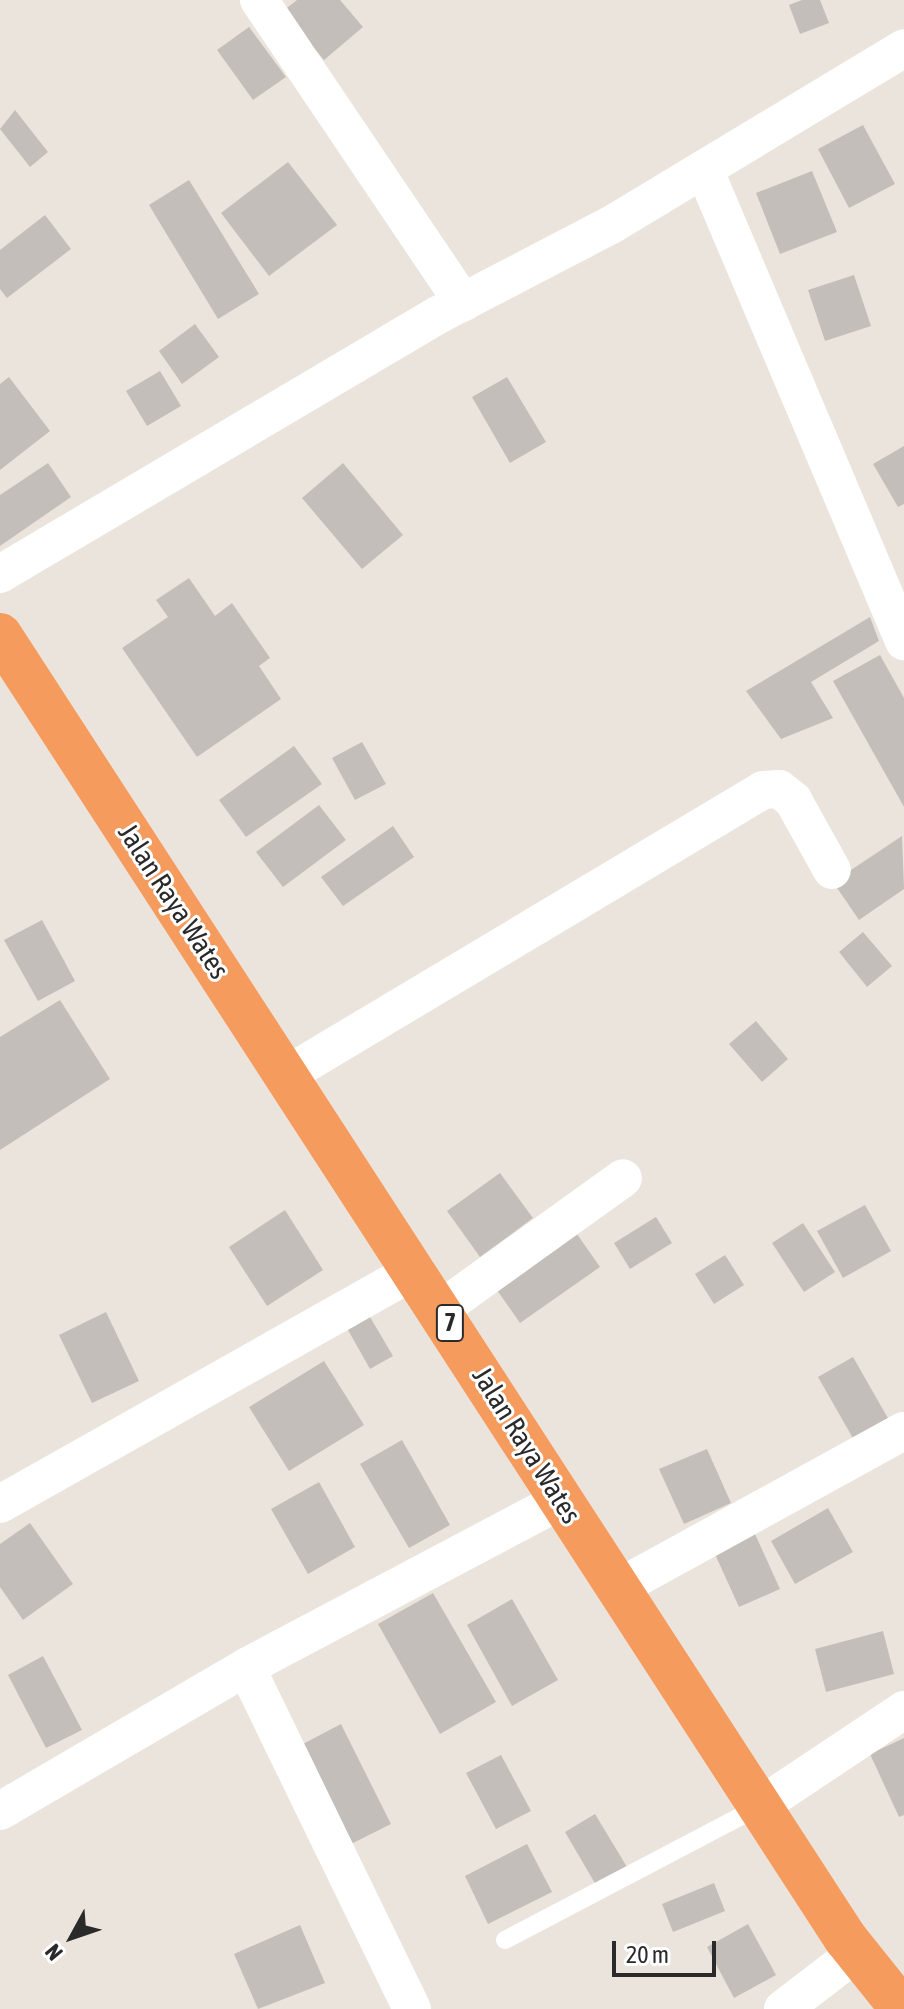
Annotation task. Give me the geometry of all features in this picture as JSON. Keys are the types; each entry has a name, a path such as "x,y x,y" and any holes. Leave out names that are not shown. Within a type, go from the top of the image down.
{"highway":[{"name":"Jalan Raya Wates","path":"0,635 416,1270 618,1588 856,1953 902,2009"}],"street":[{"path":"259,0 463,303"},
{"path":"0,574 463,303 704,169 904,48"},
{"path":"704,169 904,641"},
{"path":"288,1074 763,790 779,789 793,800 832,870"},
{"path":"441,1309 623,1178"},
{"path":"0,1504 416,1270"},
{"path":"618,1588 904,1431"},
{"path":"0,1811 246,1667 562,1500"},
{"path":"246,1667 412,2009"},
{"path":"760,1806 904,1710"},
{"path":"783,2009 856,1953"}],"lane":[{"path":"505,1940 760,1806"}],"building":[{"path":"297,0 340,0 363,27 324,60 283,11"},
{"path":"802,0 820,0 829,23 800,34 789,5"},
{"path":"249,27 286,77 253,100 217,50"},
{"path":"15,110 48,152 30,167 0,129"},
{"path":"863,125 895,184 849,208 818,149"},
{"path":"288,162 337,225 269,276 221,213"},
{"path":"812,171 837,232 780,254 756,193"},
{"path":"189,180 259,294 218,319 149,205"},
{"path":"45,215 71,249 7,298 0,289 0,250"},
{"path":"854,275 871,326 825,341 808,290"},
{"path":"195,324 219,357 182,384 159,351"},
{"path":"160,371 181,406 147,426 126,391"},
{"path":"9,377 50,431 0,470 0,384"},
{"path":"507,377 546,442 510,463 472,397"},
{"path":"904,446 904,504 898,507 873,464"},
{"path":"48,463 71,497 0,546 0,495"},
{"path":"343,463 403,535 362,569 302,498"},
{"path":"189,578 215,616 232,603 270,658 259,666 281,699 197,757 122,648 168,617 156,600"},
{"path":"870,617 879,641 811,682 833,718 781,739 746,691"},
{"path":"880,655 904,698 904,807 833,681"},
{"path":"362,742 386,784 355,800 332,758"},
{"path":"294,746 322,784 246,837 219,800"},
{"path":"319,805 346,840 283,887 256,852"},
{"path":"393,826 414,857 343,906 321,877"},
{"path":"902,836 904,889 859,920 833,882"},
{"path":"42,920 75,981 38,1001 4,940"},
{"path":"863,932 892,966 867,987 839,952"},
{"path":"60,1000 110,1079 0,1150 0,1037"},
{"path":"756,1021 788,1059 762,1082 729,1044"},
{"path":"500,1173 533,1218 480,1257 447,1211"},
{"path":"865,1205 891,1251 843,1278 817,1231"},
{"path":"285,1210 323,1270 267,1306 229,1247"},
{"path":"656,1217 672,1243 630,1269 614,1243"},
{"path":"803,1223 835,1272 804,1292 772,1243"},
{"path":"570,1224 600,1267 520,1323 490,1280"},
{"path":"725,1255 744,1285 714,1304 695,1274"},
{"path":"106,1312 139,1381 92,1403 59,1335"},
{"path":"370,1317 393,1356 370,1369 348,1330"},
{"path":"853,1357 889,1420 854,1440 818,1377"},
{"path":"324,1361 364,1425 289,1471 249,1407"},
{"path":"402,1440 450,1525 409,1548 360,1464"},
{"path":"707,1449 731,1503 684,1524 659,1469"},
{"path":"319,1482 355,1547 308,1574 271,1509"},
{"path":"828,1508 853,1552 795,1584 771,1541"},
{"path":"30,1523 73,1584 23,1620 0,1587 0,1544"},
{"path":"755,1534 780,1589 739,1607 714,1552"},
{"path":"433,1593 496,1702 440,1734 378,1624"},
{"path":"512,1599 558,1680 512,1706 467,1625"},
{"path":"883,1631 894,1674 826,1692 815,1649"},
{"path":"43,1656 82,1730 46,1748 8,1675"},
{"path":"341,1724 391,1824 351,1844 301,1745"},
{"path":"904,1738 904,1815 899,1817 870,1754"},
{"path":"501,1755 531,1811 496,1829 466,1773"},
{"path":"595,1814 627,1867 596,1885 565,1832"},
{"path":"527,1844 552,1892 488,1924 465,1876"},
{"path":"714,1883 725,1911 673,1932 662,1904"},
{"path":"748,1924 776,1975 734,1998 707,1947"},
{"path":"300,1925 325,1983 258,2009 234,1954"}]}
